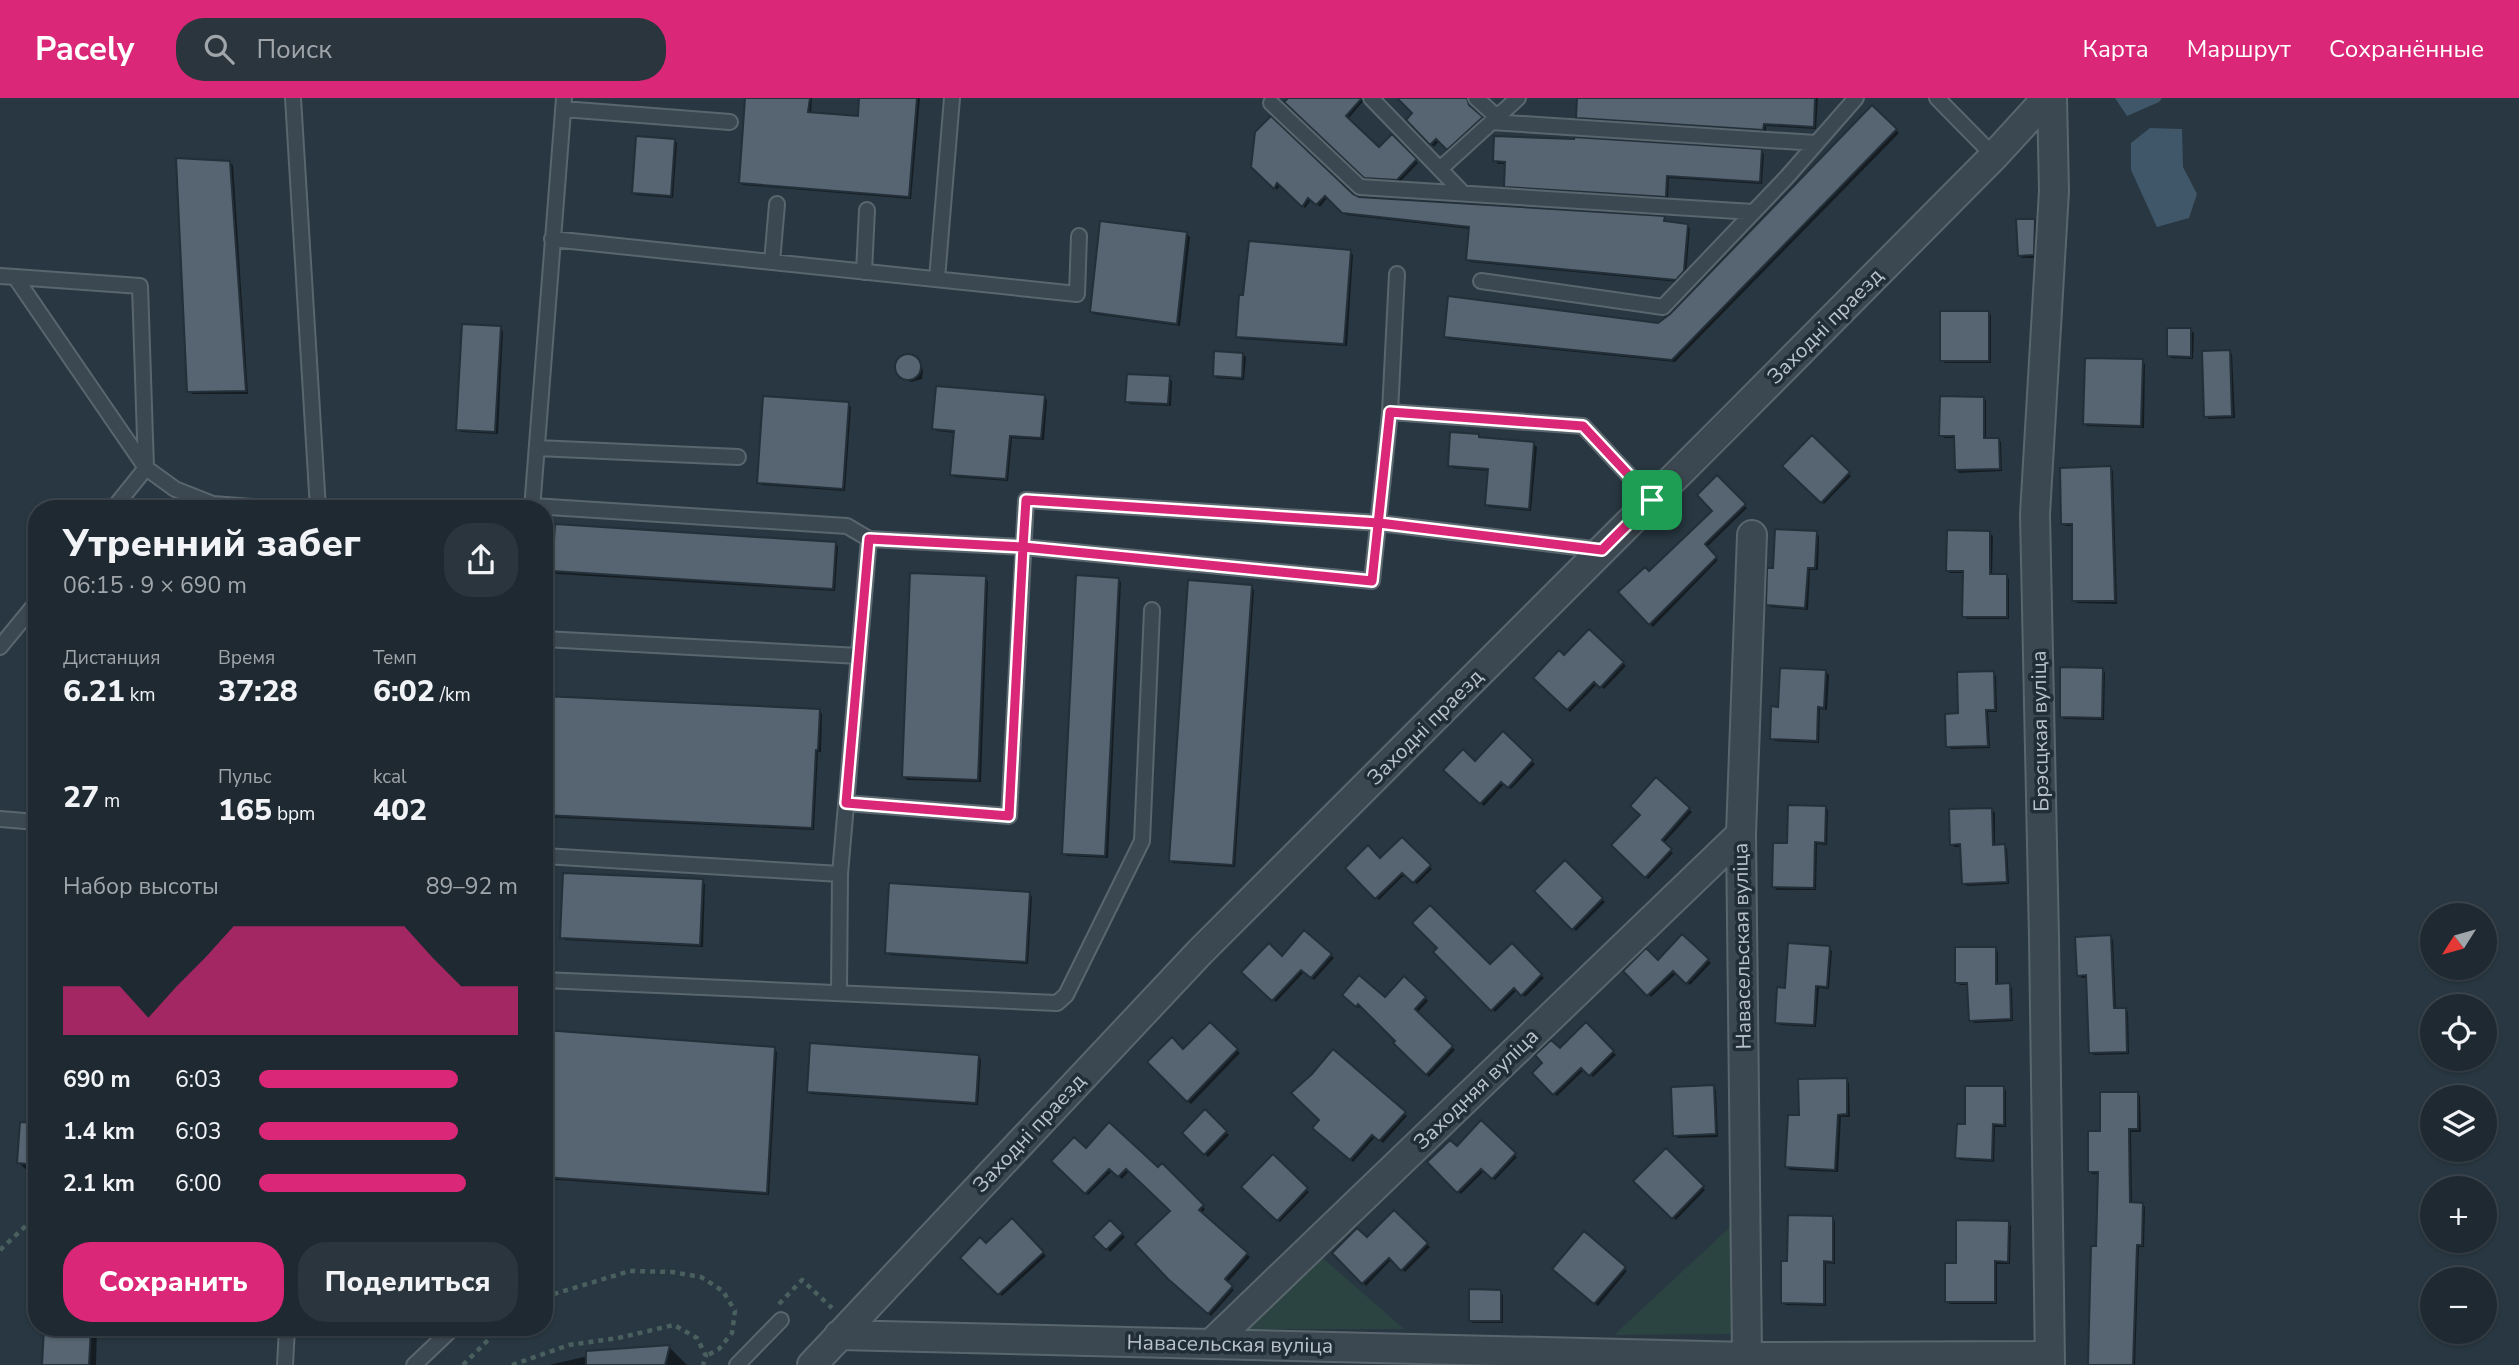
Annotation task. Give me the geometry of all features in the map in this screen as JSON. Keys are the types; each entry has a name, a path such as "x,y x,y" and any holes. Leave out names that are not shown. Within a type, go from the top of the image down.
{"street":[{"name":"Заходні праезд","path":"812,1365 1200,952 2050,98"},
{"name":"Брэсцкая вуліца","path":"2050,98 2054,191 2035,514 2045,938 2050,1361"},
{"name":"Навасельская вуліца","path":"1747,1357 1741,834 1752,535"},
{"name":"Заходняя вуліца","path":"1212,1343 1741,834"},
{"name":"Навасельская вуліца","path":"839,1335 1747,1357 2050,1361"}],"lane":[{"path":"293,98 317,500"},
{"path":"937,279 952,98"},
{"path":"1370,98 1462,192"},
{"path":"1476,98 1494,120 1816,143"},
{"path":"1440,169 1518,98"},
{"path":"1481,281 1663,307 1856,98"},
{"path":"1937,98 1994,156"},
{"path":"1271,103 1360,187 1753,212"},
{"path":"533,500 563,104 730,122"},
{"path":"772,262 777,204"},
{"path":"864,272 867,210"},
{"path":"552,239 1077,294 1079,236"},
{"path":"553,509 847,526 869,539 1023,547 1372,581 1390,412 1397,274"},
{"path":"7,277 146,468 175,489 203,500"},
{"path":"7,277 140,286 146,468 120,500"},
{"path":"1390,412 1583,426 1652,500"},
{"path":"537,448 737,457"},
{"path":"846,803 1009,816 1026,500 1379,523 1602,550"},
{"path":"839,993 840,874 869,539"},
{"path":"553,980 1057,1003 1066,995 1142,841 1152,610"},
{"path":"0,647 28,613"},
{"path":"553,639 859,656"},
{"path":"0,819 28,821"},
{"path":"553,857 840,874"},
{"path":"737,1365 781,1320"},
{"path":"285,1365 287,1336"},
{"path":"414,1365 445,1336"}],"path":[{"path":"0,1250 28,1224"},
{"path":"553,1294 629,1271 672,1272 701,1278 723,1292 735,1311 732,1333 719,1349 706,1356 703,1365"},
{"path":"512,1365 569,1345 618,1338 674,1325 697,1338 706,1356"},
{"path":"463,1365 492,1336"}],"green space":[{"path":"1730,1227 1731,1334 1614,1335"},
{"path":"1316,1252 1404,1329 1241,1329"}],"water":[{"path":"2115,98 2162,98 2159,102 2127,116"},
{"path":"2150,128 2182,129 2183,167 2197,194 2189,218 2157,227 2131,170 2131,143"}],"building":[{"path":"745,98 810,98 808,112 858,116 859,98 917,98 909,197 739,183"},
{"path":"1288,98 1362,98 1346,116 1379,147 1392,134 1417,159 1397,180 1364,178 1284,102"},
{"path":"1397,98 1467,98 1469,105 1483,117 1447,150 1436,139 1430,145 1406,120 1412,113"},
{"path":"1577,98 1815,98 1814,127 1764,124 1763,130 1576,118"},
{"path":"1872,105 1897,129 1672,360 1444,337 1448,296 1658,323 1670,314"},
{"path":"1271,116 1359,197 1665,216 1664,221 1688,224 1684,271 1676,280 1466,260 1469,227 1342,213 1325,196 1316,205 1308,198 1302,207 1277,183 1274,189 1251,167 1255,132"},
{"path":"636,136 675,139 671,196 632,193"},
{"path":"1494,136 1574,137 1762,149 1760,182 1667,176 1666,197 1504,187 1505,162 1493,161"},
{"path":"176,158 230,161 246,391 187,392"},
{"path":"2016,219 2035,219 2034,255 2018,256"},
{"path":"1100,221 1187,232 1177,324 1090,312"},
{"path":"1249,241 1351,250 1344,344 1236,337 1239,295 1243,295"},
{"path":"1940,311 1989,311 1989,361 1940,361"},
{"path":"462,324 501,326 495,432 456,430"},
{"path":"2167,328 2191,328 2191,357 2167,356"},
{"path":"2230,350 2232,416 2204,417 2202,351"},
{"path":"1214,351 1243,353 1242,378 1213,376"},
{"path":"908,354 917,358 921,367 917,376 908,380 899,376 895,367 899,358"},
{"path":"2085,358 2143,359 2141,426 2083,424"},
{"path":"1127,374 1170,376 1168,404 1125,402"},
{"path":"936,386 1045,395 1041,438 1010,436 1006,479 950,475 954,431 932,429"},
{"path":"763,396 849,402 843,489 757,483"},
{"path":"1940,396 1984,397 1984,438 1999,438 2000,469 1955,470 1954,436 1939,436"},
{"path":"1450,432 1534,442 1529,509 1485,505 1488,469 1448,466"},
{"path":"1812,435 1850,472 1821,503 1782,466"},
{"path":"2111,466 2115,601 2072,601 2072,524 2061,524 2060,468"},
{"path":"1717,475 1746,504 1705,544 1717,557 1649,625 1618,592 1645,567 1649,571 1712,511 1697,495"},
{"path":"555,524 836,542 833,589 553,571"},
{"path":"1775,529 1817,531 1815,568 1808,568 1805,608 1766,605 1767,568 1773,568"},
{"path":"1947,530 1990,531 1990,574 2007,574 2007,617 1962,617 1963,571 1946,571"},
{"path":"910,573 986,576 978,780 902,777"},
{"path":"1076,575 1119,578 1105,856 1062,854"},
{"path":"1188,580 1252,585 1233,865 1169,861"},
{"path":"1589,629 1624,662 1600,688 1594,682 1567,710 1533,678 1559,650 1564,655"},
{"path":"2060,667 2103,668 2102,718 2060,717"},
{"path":"1780,668 1826,670 1824,708 1818,707 1817,741 1770,739 1771,706 1778,707"},
{"path":"1994,671 1995,710 1986,710 1988,746 1946,747 1945,714 1958,713 1957,672"},
{"path":"553,696 820,709 812,828 553,815"},
{"path":"1503,731 1533,760 1508,788 1501,782 1480,804 1443,770 1463,749 1475,761"},
{"path":"1656,777 1690,808 1662,840 1672,849 1645,878 1611,845 1640,815 1630,806"},
{"path":"1788,805 1826,806 1825,843 1815,842 1814,888 1772,887 1773,843 1787,843"},
{"path":"1992,808 1993,845 2005,844 2007,882 1962,884 1960,844 1950,845 1949,809"},
{"path":"1402,837 1431,865 1413,883 1402,873 1375,899 1345,868 1368,845 1380,858"},
{"path":"1565,860 1603,898 1572,930 1534,891"},
{"path":"563,873 703,879 700,945 560,938"},
{"path":"889,883 1030,892 1026,962 885,953"},
{"path":"1430,905 1490,964 1512,943 1542,974 1521,996 1514,988 1491,1011 1433,952 1437,948 1412,923"},
{"path":"1304,930 1332,954 1311,978 1301,970 1272,1001 1241,972 1269,943 1282,956"},
{"path":"1682,934 1709,959 1686,984 1673,971 1647,996 1623,971 1646,948 1658,960"},
{"path":"2111,935 2114,1008 2126,1008 2127,1052 2089,1053 2086,975 2077,976 2075,937"},
{"path":"1788,943 1830,946 1827,987 1816,986 1814,1025 1775,1023 1777,987 1785,988"},
{"path":"1955,947 1996,947 1996,984 2010,983 2011,1019 1969,1021 1967,983 1955,983"},
{"path":"1359,975 1385,997 1404,976 1426,997 1415,1009 1453,1046 1426,1075 1358,1004 1356,1007 1342,995"},
{"path":"1210,1022 1238,1049 1187,1102 1147,1062 1172,1037 1183,1049"},
{"path":"1586,1022 1614,1051 1589,1076 1581,1068 1553,1095 1532,1073 1542,1063 1535,1055 1551,1040 1560,1048"},
{"path":"553,1031 775,1047 767,1193 553,1178"},
{"path":"810,1043 979,1055 976,1103 807,1092"},
{"path":"1333,1049 1406,1112 1379,1141 1372,1135 1350,1160 1312,1128 1319,1120 1291,1093"},
{"path":"1847,1078 1847,1114 1838,1115 1835,1170 1785,1167 1788,1115 1799,1115 1798,1079"},
{"path":"1714,1085 1716,1134 1673,1136 1671,1087"},
{"path":"1965,1086 2004,1086 2004,1125 1993,1124 1992,1160 1955,1158 1957,1124 1965,1124"},
{"path":"2100,1092 2138,1092 2138,1129 2129,1129 2130,1202 2143,1203 2142,1245 2137,1245 2133,1365 2088,1365 2091,1246 2096,1246 2098,1172 2088,1172 2088,1131 2100,1131"},
{"path":"1205,1109 1227,1131 1204,1155 1182,1133"},
{"path":"1481,1120 1516,1153 1492,1179 1481,1169 1457,1193 1427,1162 1450,1140 1457,1146"},
{"path":"20,1122 28,1122 28,1164 17,1163"},
{"path":"1109,1122 1158,1167 1162,1163 1204,1205 1199,1210 1248,1253 1225,1279 1233,1286 1208,1314 1168,1279 1135,1244 1170,1211 1126,1169 1118,1177 1109,1169 1085,1194 1051,1161 1074,1137 1086,1148"},
{"path":"1666,1148 1704,1186 1672,1219 1633,1181"},
{"path":"1273,1154 1308,1188 1277,1221 1241,1187"},
{"path":"1394,1210 1428,1243 1401,1271 1389,1258 1362,1284 1332,1253 1357,1228 1367,1237"},
{"path":"1788,1215 1833,1216 1833,1262 1824,1261 1824,1304 1781,1303 1781,1261 1787,1261"},
{"path":"1012,1218 1044,1252 998,1295 960,1258 980,1237 986,1243"},
{"path":"1110,1220 1123,1233 1106,1250 1093,1237"},
{"path":"1956,1220 2009,1221 2008,1262 1995,1261 1995,1302 1945,1302 1945,1263 1956,1263"},
{"path":"1584,1231 1626,1267 1594,1304 1552,1269"},
{"path":"1469,1289 1501,1290 1501,1321 1469,1321"},
{"path":"44,1336 91,1336 89,1365 42,1365"},
{"path":"670,1345 665,1365 586,1365 586,1351"}],"route":[{"path":"1652,500 1583,426 1390,412 1379,523 1372,581 1023,547 1009,816 846,803 869,539 1023,547 1026,500 1379,523 1602,550 1652,500"}]}
